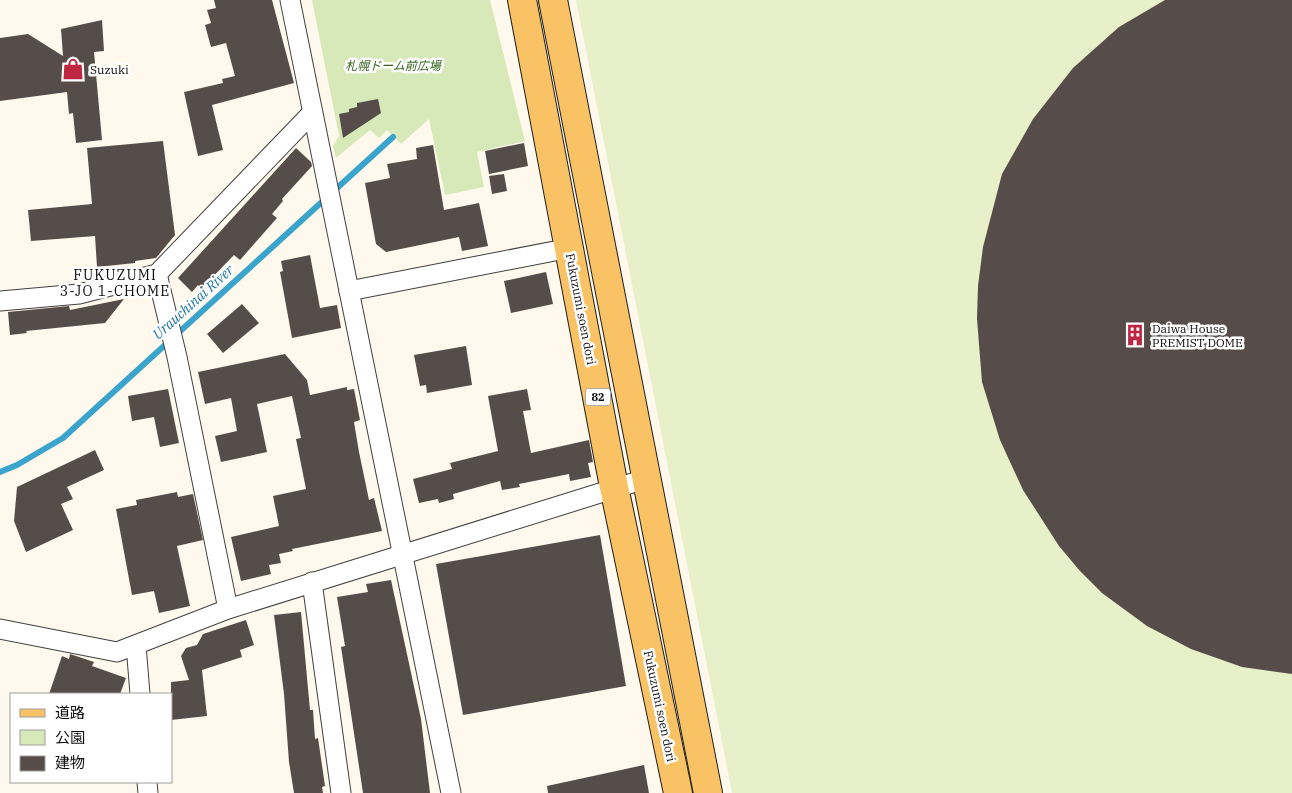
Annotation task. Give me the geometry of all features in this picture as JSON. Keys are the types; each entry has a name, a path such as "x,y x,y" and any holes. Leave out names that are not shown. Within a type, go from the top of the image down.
{"main road":[{"name":"Fukuzumi soen dori","path":"522,0 614,487 678,793"},
{"name":"82","path":"552,0 708,793"}],"street":[{"path":"290,0 451,793"},
{"path":"0,301 79,294 157,274 312,114"},
{"path":"348,291 570,248"},
{"path":"157,274 177,357 228,609"},
{"path":"0,629 117,652 228,609 614,487 645,479"},
{"path":"312,582 341,793"},
{"path":"136,645 140,693"}],"green space":[{"name":"札幌ドーム前広場","path":"312,0 490,0 525,141 477,152 484,187 445,195 429,119 401,144 387,130 379,138 370,130 336,158 333,146 339,136"},
{"path":"576,0 1292,0 1292,793 732,793"}],"building":[{"path":"214,0 272,0 294,83 212,105 223,150 198,156 184,92 223,83 222,79 235,76 226,43 211,47 205,25 211,23 207,10 216,8"},
{"name":"Daiwa House PREMIST DOME","path":"1165,0 1292,0 1292,674 1242,667 1191,649 1147,626 1102,593 1059,546 1023,490 1000,440 982,382 977,319 978,286 983,247 1002,174 1033,119 1073,68 1119,27"},
{"path":"102,20 104,51 94,52 102,140 76,143 73,113 69,114 67,92 0,101 0,38 28,34 63,56 61,29"},
{"path":"378,99 381,113 343,138 339,114 349,112 349,109 357,107 357,103"},
{"path":"163,141 175,235 156,258 135,261 135,263 97,267 95,236 31,241 28,210 92,204 87,148"},
{"path":"524,143 528,166 489,174 485,151"},
{"path":"433,145 444,210 479,203 488,246 462,251 459,237 386,252 376,244 365,183 390,178 387,164 417,159 416,148"},
{"path":"296,148 311,162 312,166 282,199 283,201 272,214 277,218 240,260 234,255 201,289 198,285 192,292 178,278"},
{"path":"504,174 507,191 492,194 489,176"},
{"path":"310,255 320,308 337,305 341,328 292,338 280,272 283,271 281,261"},
{"path":"546,272 553,304 511,313 504,281"},
{"path":"124,299 105,323 26,331 27,333 10,335 8,312 69,306 70,310"},
{"path":"242,304 259,323 223,353 207,334"},
{"path":"466,346 472,385 427,393 426,385 420,386 414,355"},
{"path":"285,354 307,380 310,395 347,387 347,390 354,389 360,420 354,422 359,452 369,500 374,498 382,531 292,549 293,551 279,554 281,563 269,565 271,574 241,581 231,537 279,526 273,496 306,489 296,439 301,438 292,396 257,404 267,452 221,462 215,436 237,431 231,398 205,404 198,372"},
{"path":"168,389 179,443 160,447 154,417 132,421 128,396"},
{"path":"527,389 531,410 523,411 531,453 589,440 593,462 588,463 591,477 570,481 569,474 519,484 520,487 502,490 500,481 453,494 454,499 439,503 438,499 419,503 413,479 452,469 450,463 498,451 488,396"},
{"path":"95,450 104,470 67,487 73,499 61,504 73,530 26,552 14,521 17,487"},
{"path":"177,492 178,497 193,494 203,540 177,546 190,606 159,613 154,591 132,595 116,509 137,505 136,500"},
{"path":"600,535 626,686 463,715 436,564"},
{"path":"391,580 421,719 430,793 363,793 341,647 345,646 337,597 368,592 366,584"},
{"path":"301,612 310,710 313,710 315,739 318,738 325,786 322,787 323,793 294,793 289,762 284,694 274,615"},
{"path":"246,620 254,645 240,650 242,657 202,670 207,716 172,720 171,682 189,680 181,656 186,648 197,645 203,634"},
{"path":"70,654 94,662 92,666 126,678 120,693 49,693 62,656 69,659"},
{"path":"644,765 649,793 548,793 547,786"}],"waterway":[{"name":"Urauchinai River","path":"0,472 17,465 63,438 393,137"}],"place":[{"name":"Suzuki","path":"73,69"},
{"name":"Daiwa House PREMIST DOME","path":"1135,335"}],"district":[{"name":"FUKUZUMI 3-JO 1-CHOME","path":"115,284"}]}
